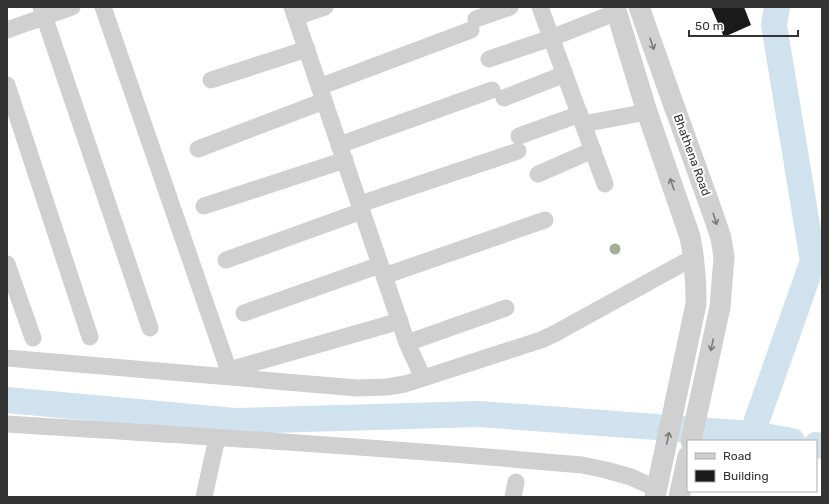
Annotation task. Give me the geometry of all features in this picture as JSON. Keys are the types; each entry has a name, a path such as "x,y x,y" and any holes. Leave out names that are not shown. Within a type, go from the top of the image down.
{"street":[{"path":"7,30 43,12 72,7"},
{"path":"103,7 230,374"},
{"path":"325,7 294,12 407,343 423,378"},
{"path":"198,149 322,94 510,7"},
{"path":"540,7 605,184"},
{"name":"Bhathena Road","path":"640,7 714,217 724,257 720,307 691,440"},
{"path":"7,424 433,452 582,465 631,477 657,487 696,304 696,278 690,237 647,112 616,9 552,38 489,59"},
{"path":"43,12 150,328"},
{"path":"211,80 307,49"},
{"path":"204,206 342,152 498,94 565,74"},
{"path":"7,85 90,337"},
{"path":"226,260 361,208 581,119 647,112"},
{"path":"538,174 593,150"},
{"path":"244,313 544,220"},
{"path":"7,358 230,374 357,388 387,387 405,384 527,345 554,334 694,257"},
{"path":"7,264 33,338"},
{"path":"407,343 506,308"},
{"path":"230,374 400,322"},
{"path":"204,497 217,438"},
{"path":"681,489 687,461"}],"building":[{"path":"711,7 744,7 751,25 724,37"}],"waterway":[{"path":"777,7 774,25 813,261 822,265"},
{"path":"752,434 813,261"},
{"path":"7,400 235,421 479,414 752,434 786,440"},
{"path":"817,445 822,446"}]}
